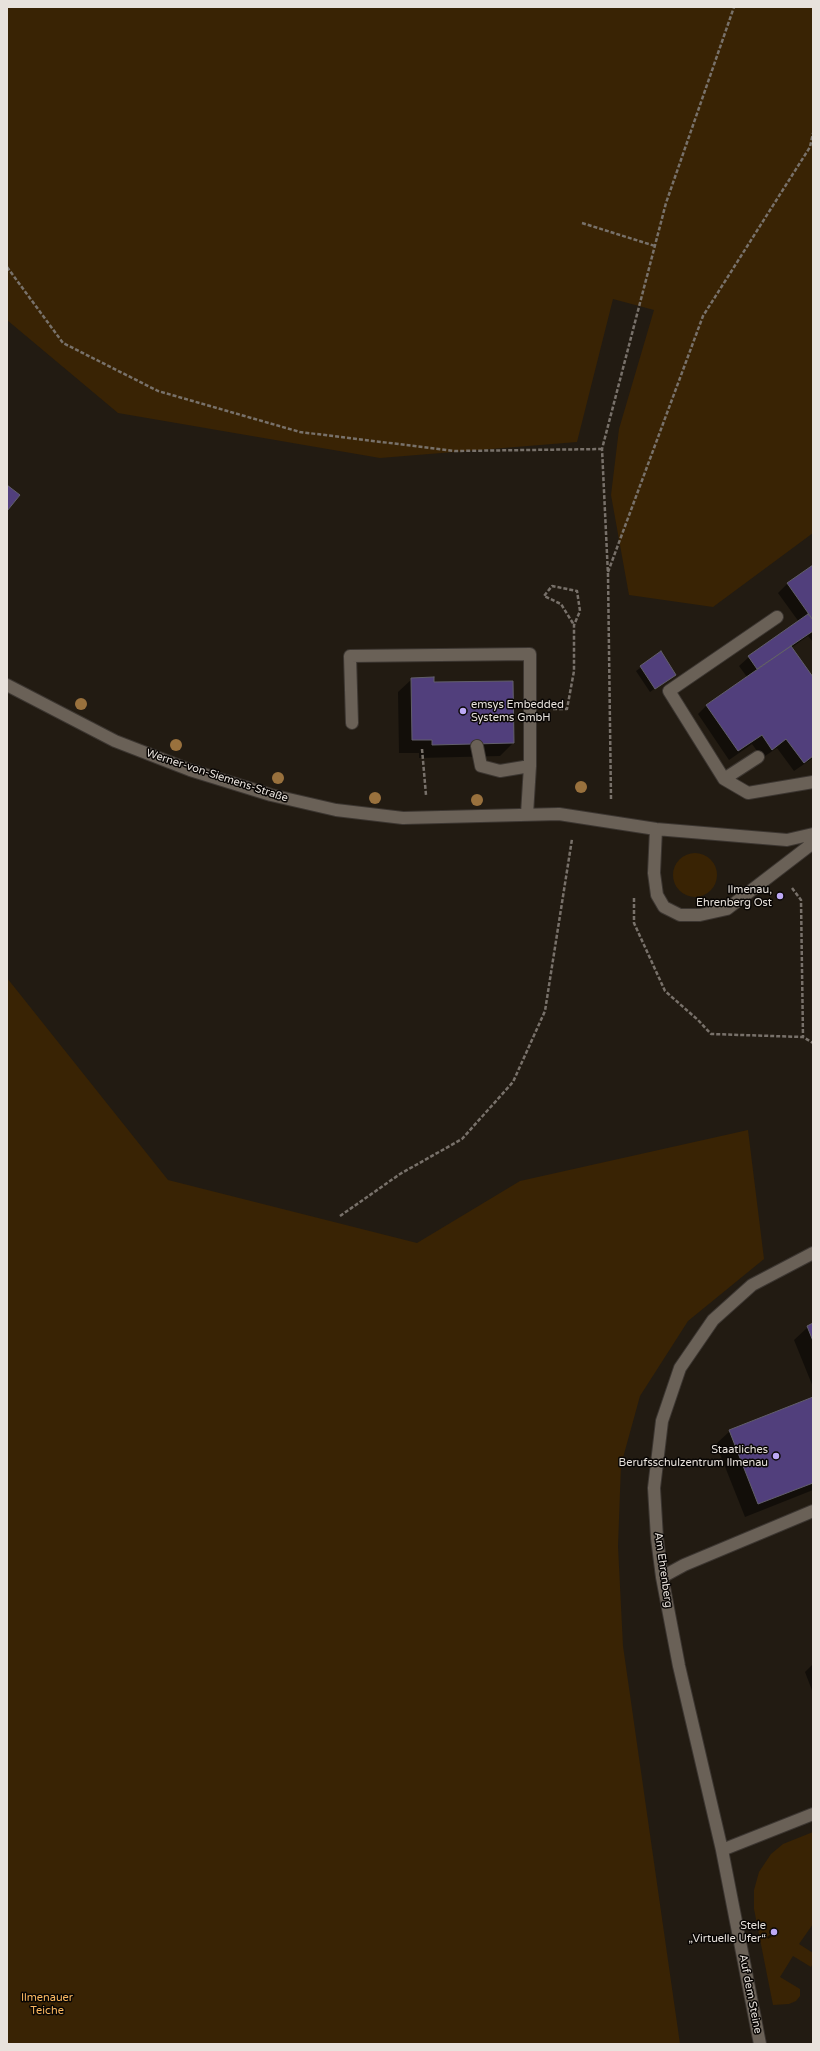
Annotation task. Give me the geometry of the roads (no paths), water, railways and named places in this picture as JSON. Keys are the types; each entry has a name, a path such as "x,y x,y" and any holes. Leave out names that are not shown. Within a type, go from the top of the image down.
{"street":[{"path":"777,618 669,691 724,779 748,793 813,782"},
{"path":"352,723 350,656 530,654 530,766 527,814"},
{"name":"Werner-von-Siemens-Straße","path":"7,685 115,741 190,770 271,795 336,810 403,818 527,814 576,816 656,829 787,840 813,834"},
{"path":"477,746 480,766 500,771 530,766"},
{"path":"724,779 758,757"},
{"path":"656,829 654,873 657,895 664,907 680,915 700,915 727,909 813,843"},
{"name":"Am Ehrenberg","path":"722,1850 679,1666 662,1577 657,1538 654,1488 662,1421 680,1368 713,1320 752,1285 813,1253"},
{"path":"662,1577 684,1565 813,1511"},
{"path":"722,1850 813,1814"},
{"name":"Auf dem Steine","path":"722,1850 760,2044"}],"place":[{"name":"emsys Embedded Systems GmbH","path":"463,711"},
{"name":"Ilmenau, Ehrenberg Ost","path":"780,896"},
{"name":"Staatliches Berufsschulzentrum Ilmenau","path":"776,1456"},
{"name":"Stele „Virtuelle Ufer“","path":"774,1932"}],"park label":[{"name":"Ilmenauer Teiche","path":"47,2004"}]}
